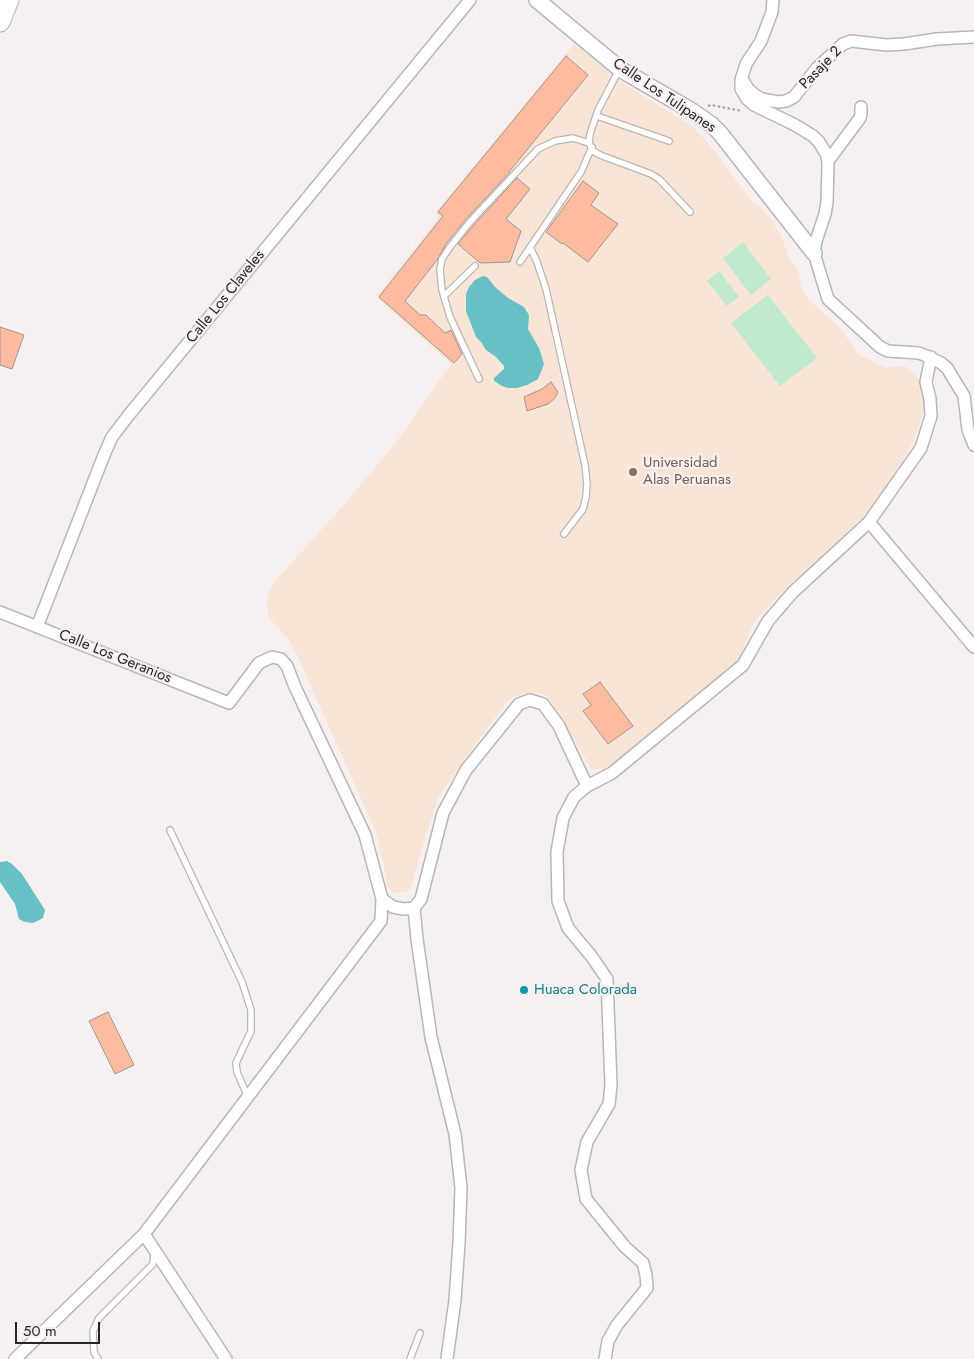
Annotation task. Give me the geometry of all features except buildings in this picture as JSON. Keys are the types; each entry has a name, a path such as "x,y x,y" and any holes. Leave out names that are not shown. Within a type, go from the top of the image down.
{"main road":[{"path":"0,22 9,0"}],"street":[{"name":"Calle Los Claveles","path":"38,626 112,437 470,0"},
{"name":"Calle Los Tulipanes","path":"537,0 620,69 703,118 720,133 814,253"},
{"path":"773,0 772,12 767,27 761,41 746,64 741,89 747,99 754,105 813,136 827,155 827,202 814,253 828,299 874,343 888,351 919,353 931,357 947,368 964,396 973,438"},
{"name":"Pasaje 2","path":"742,78 748,89 755,95 771,101 786,102 794,98 817,68 843,44 851,41 887,45 974,37"},
{"path":"828,160 860,118 862,114 861,107"},
{"path":"605,1359 608,1340 612,1333 647,1288 646,1275 643,1263 625,1247 586,1199 581,1170 587,1142 609,1104 612,1085 607,979 568,928 558,900 557,852 563,818 574,797 587,786 612,773 743,665 768,621 793,592 869,522 921,448 931,416 926,382 931,357"},
{"path":"869,522 974,647"},
{"name":"Calle Los Geranios","path":"0,612 229,703 258,662 272,657 281,659 287,666 295,687 366,836 382,899"},
{"path":"447,1359 457,1271 461,1188 455,1134 431,1037 416,939 414,908 421,899 442,813 466,770 519,704 530,700 543,704 559,726 587,786"},
{"path":"382,899 393,907 414,908"},
{"path":"15,1359 144,1234 381,921 382,899"},
{"path":"144,1234 226,1359"}],"lane":[{"path":"520,262 581,172 590,145 590,134 620,69"},
{"path":"597,116 669,141"},
{"path":"479,379 450,317 444,296 440,269 442,259 469,223 538,149 555,142 573,138 590,145 593,152 651,174 659,179 690,212"},
{"path":"530,247 546,289 588,484 583,509 564,534"},
{"path":"444,296 475,266"},
{"path":"170,830 242,982 251,1010 251,1031 236,1063 237,1072 248,1097"},
{"path":"98,1359 94,1352 93,1331 98,1318 152,1264 155,1250"},
{"path":"410,1359 420,1333"}],"path":[{"path":"692,111 711,105 749,112"}],"shaded area":[{"name":"Universidad Alas Peruanas","path":"574,44 620,81 693,127 709,144 755,205 761,208 771,220 781,235 790,261 798,271 803,291 811,302 840,328 859,355 885,368 905,366 916,375 919,379 925,405 924,412 913,442 878,503 789,585 754,622 736,667 656,733 604,769 592,770 547,696 533,692 513,697 506,703 438,798 410,890 397,893 392,892 388,888 378,837 297,655 288,639 268,615 267,600 269,591 276,580 343,506 397,441 451,364 376,297 439,217 435,213"}],"green space":[{"path":"743,242 771,279 751,295 723,258"},
{"path":"719,271 739,297 727,306 707,281"},
{"path":"768,295 817,358 780,386 731,323"}],"water":[{"path":"483,276 487,277 508,298 524,307 529,315 528,329 539,348 544,364 538,379 527,385 508,388 494,381 494,378 504,369 504,366 486,350 476,337 466,311 466,294 475,280"},
{"path":"7,861 22,874 45,910 43,918 33,923 19,919 15,904 0,882 0,862"}],"place":[{"name":"Universidad Alas Peruanas","path":"633,472"},
{"name":"Huaca Colorada","path":"524,990"}]}
